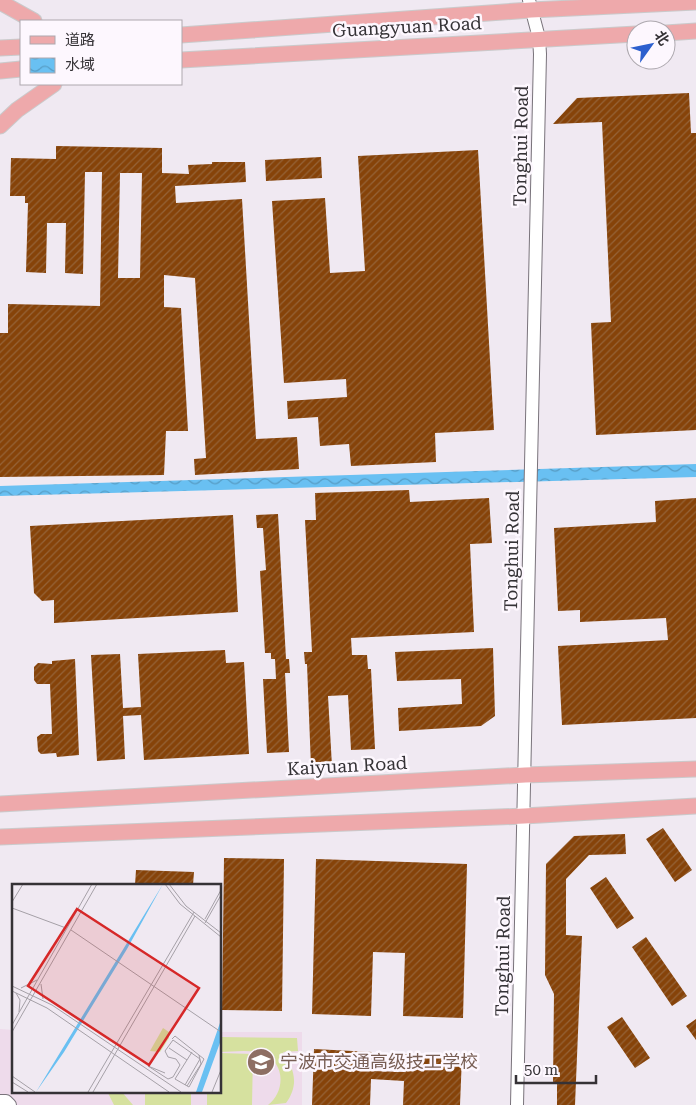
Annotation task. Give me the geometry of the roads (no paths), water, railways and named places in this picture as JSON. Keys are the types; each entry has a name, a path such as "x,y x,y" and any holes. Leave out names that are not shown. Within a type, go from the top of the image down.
{"main road":[{"path":"0,2 32,20"},
{"name":"Guangyuan Road","path":"182,35 530,5 696,2"},
{"path":"676,32 696,31"},
{"name":"Guangyuan Road","path":"182,60 626,34"},
{"path":"0,48 20,47"},
{"path":"0,71 20,70"},
{"path":"0,126 17,110 53,85"},
{"name":"Kaiyuan Road","path":"0,804 525,775 696,769"},
{"path":"0,837 524,816 696,806"}],"street":[{"name":"Tonghui Road","path":"517,1105 540,54 539,38 530,5"},
{"path":"0,1101 6,1101 10,1105"}],"water":[{"path":"696,464 696,477 0,496 0,486"}],"place":[{"name":"宁波市交通高级技工学校","path":"261,1062"}]}
